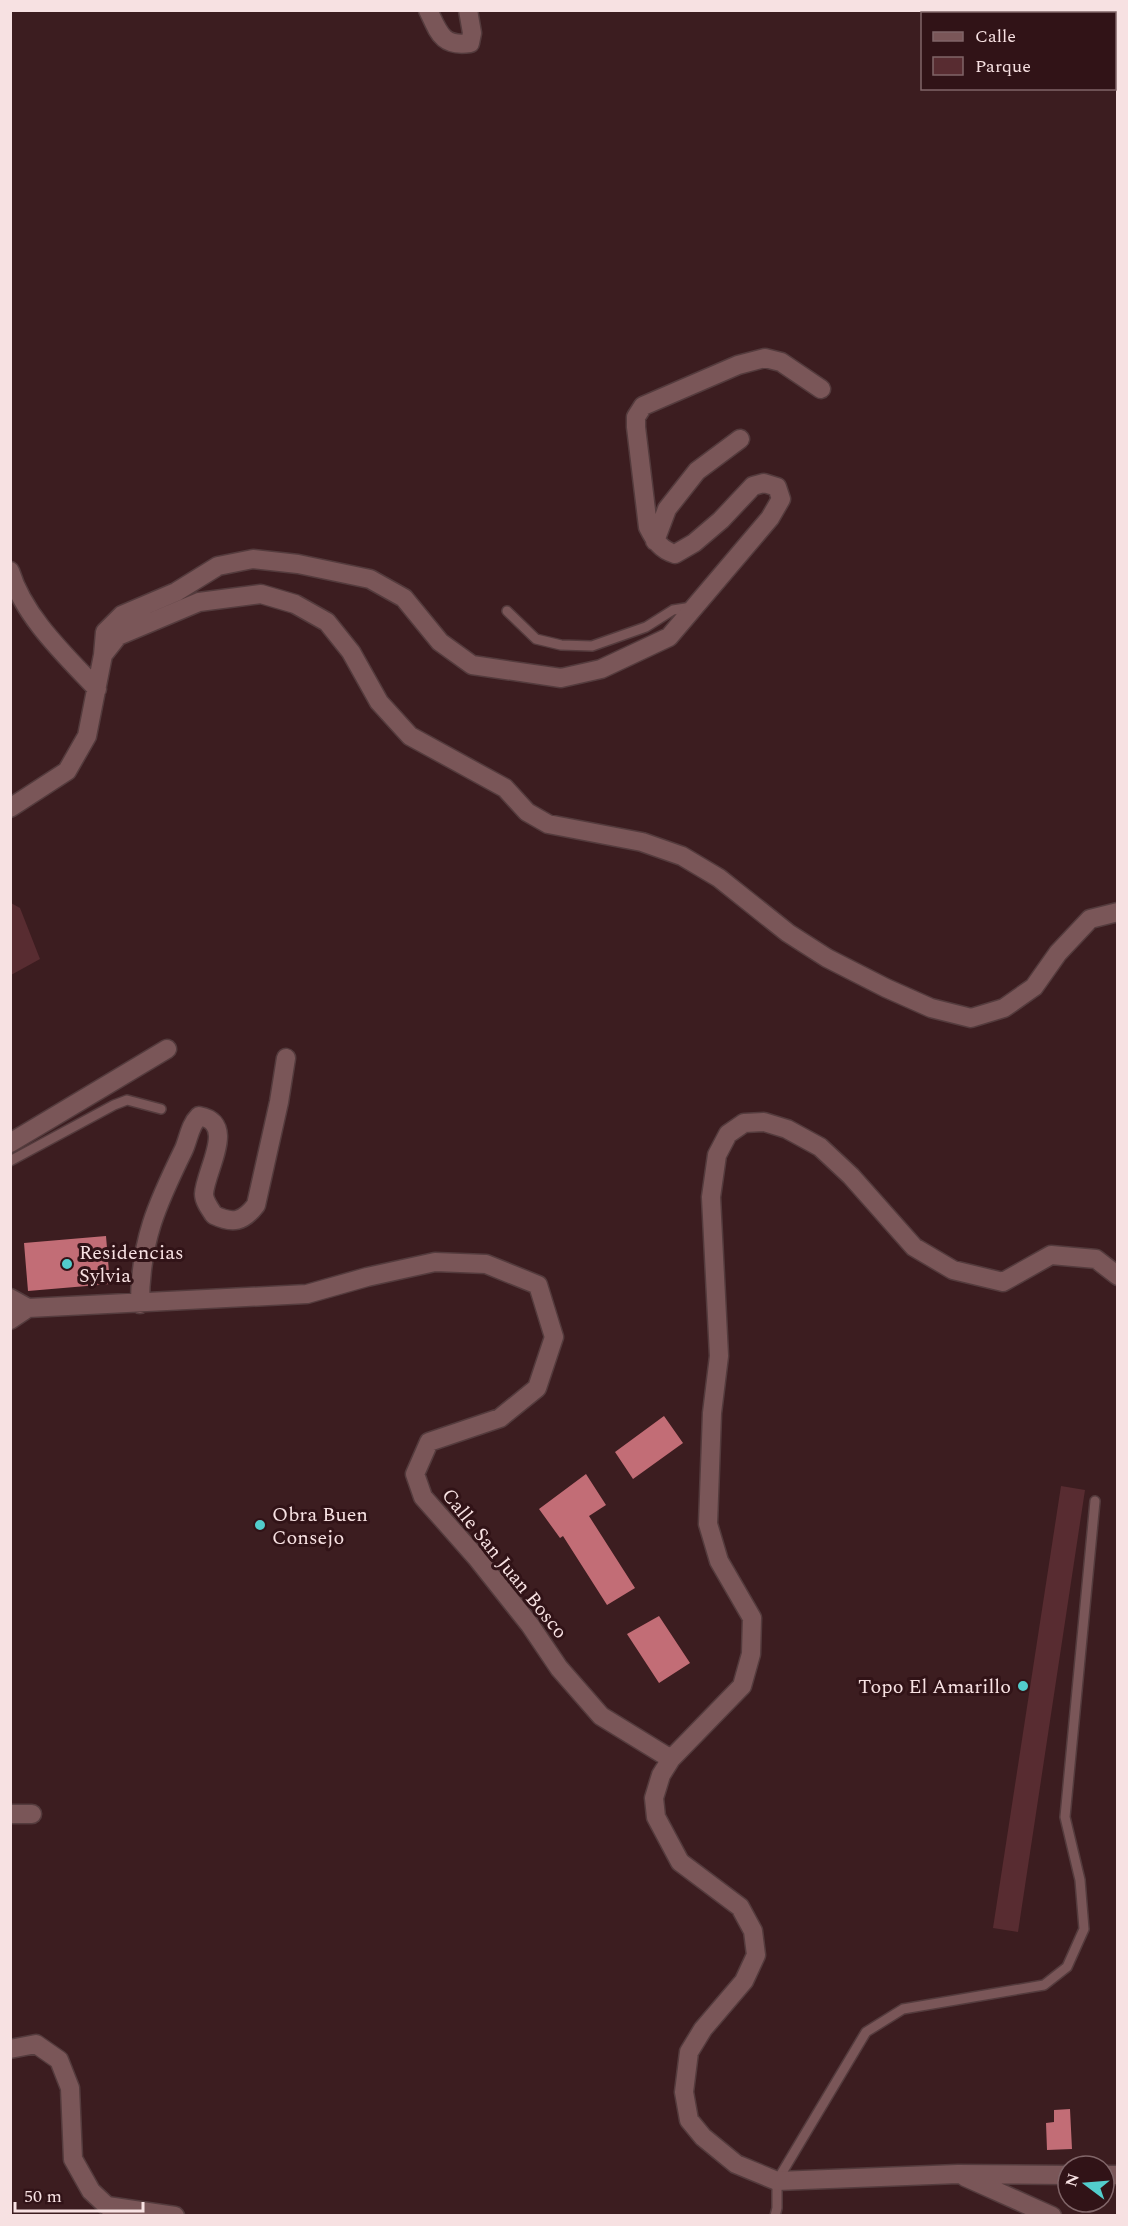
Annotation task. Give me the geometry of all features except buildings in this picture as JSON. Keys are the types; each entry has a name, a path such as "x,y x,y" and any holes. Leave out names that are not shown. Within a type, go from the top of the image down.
{"street":[{"path":"428,10 440,36 457,45 470,43 472,33 468,10"},
{"path":"10,808 68,771 87,736 103,656 105,632 122,615 176,592 218,566 254,559 298,564 370,579 404,598 440,642 472,665 561,678 601,669 669,637 698,606 770,518 781,499 777,487 764,483 753,486 694,543 675,554 666,551 655,541 648,527 636,417 643,406 738,365 765,358 781,362 821,389"},
{"path":"655,541 667,509 697,471 740,439"},
{"path":"10,571 15,586 48,637 97,689"},
{"path":"103,656 118,636 199,602 261,594 295,604 327,622 351,652 378,702 410,736 505,788 527,812 548,824 642,842 682,856 719,878 788,933 827,958 932,1008 971,1018 1004,1008 1034,987 1058,953 1090,919 1118,912"},
{"path":"10,1143 167,1049"},
{"path":"140,1304 140,1275 157,1205 187,1142 193,1123 199,1116 207,1117 215,1123 219,1133 204,1195 214,1215 227,1221 238,1220 249,1215 256,1205 279,1102 285,1058"},
{"path":"1056,2175 958,2174 777,2181 736,2164 703,2138 689,2120 684,2092 689,2052 703,2029 744,1981 756,1955 753,1931 740,1907 680,1862 656,1817 654,1798 661,1774 671,1759 742,1686 751,1654 752,1618 719,1562 708,1524 712,1413 719,1356 711,1197 717,1155 728,1134 744,1123 764,1122 787,1129 820,1147 851,1176 914,1247 952,1270 1003,1282 1051,1255 1096,1259 1118,1276"},
{"name":"Calle San Juan Bosco","path":"28,1308 307,1294 367,1277 435,1262 486,1264 538,1285 555,1337 537,1388 500,1418 429,1442 415,1474 423,1497 476,1557 530,1626 559,1668 601,1716 671,1759"},
{"path":"10,1298 28,1308 10,1320"},
{"path":"10,1814 32,1814"},
{"path":"10,2049 36,2044 59,2060 70,2088 73,2159 91,2191 107,2206 175,2216"},
{"path":"958,2174 1052,2216"}],"lane":[{"path":"507,611 536,639 561,645 592,646 646,627 674,610 698,606"},
{"path":"10,1161 127,1100 161,1109"},
{"path":"775,2216 777,2181 866,2032 903,2009 1044,1985 1067,1967 1084,1929 1080,1880 1065,1817 1095,1501"}],"green space":[{"path":"11,903 20,908 40,959 11,975"},
{"path":"1061,1486 1085,1490 1018,1932 993,1928"}],"place":[{"name":"Residencias Sylvia","path":"67,1264"},
{"name":"Obra Buen Consejo","path":"260,1525"},
{"name":"Topo El Amarillo","path":"1023,1686"}]}
